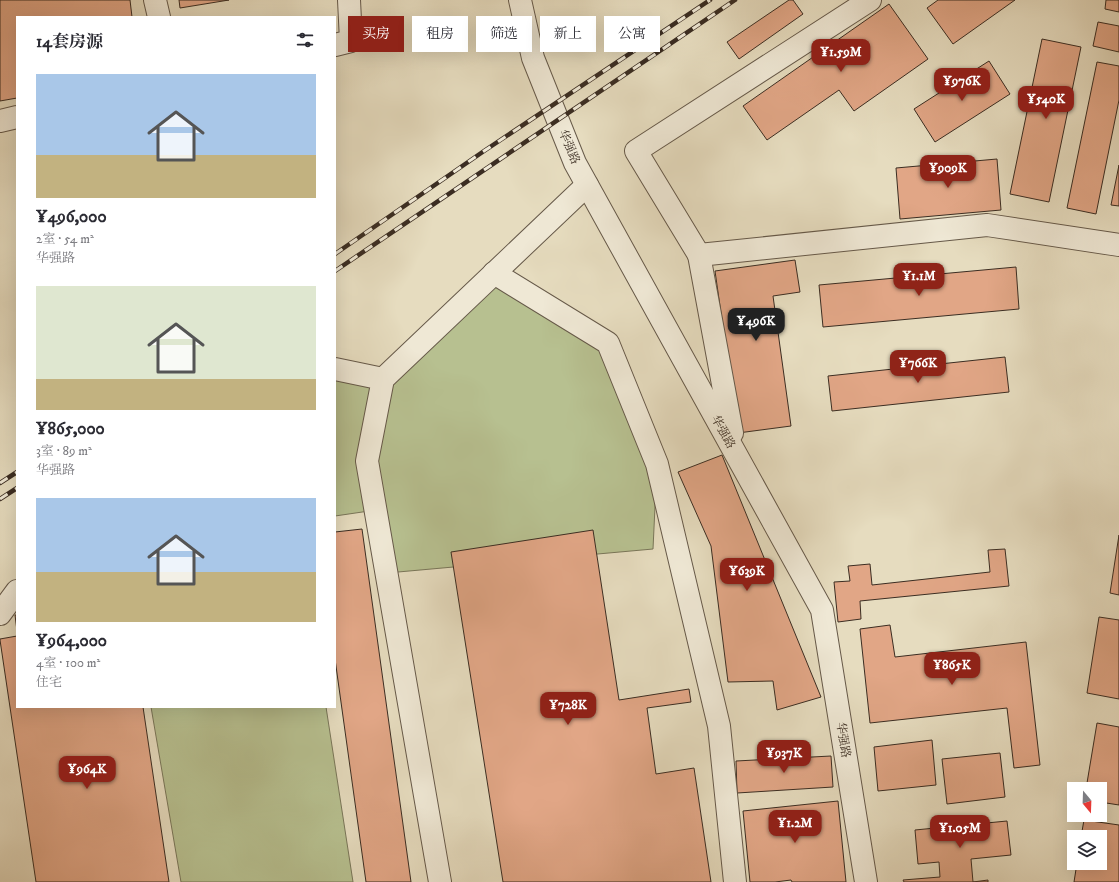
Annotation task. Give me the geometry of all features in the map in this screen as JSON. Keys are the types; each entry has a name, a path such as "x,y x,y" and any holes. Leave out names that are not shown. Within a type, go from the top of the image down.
{"street":[{"path":"155,0 159,16"},
{"path":"336,45 351,41 349,0"},
{"name":"华强路","path":"520,0 532,58 575,163 822,610 866,882"},
{"path":"735,453 699,255 636,151 870,0"},
{"path":"0,120 16,118"},
{"path":"440,882 367,461 382,379 587,185"},
{"path":"699,255 987,225 1119,245"},
{"path":"494,273 608,343 657,464 719,726 735,882"},
{"path":"336,369 382,379"},
{"path":"0,614 16,592"}],"green space":[{"path":"494,273 608,343 657,464 653,549 387,573 376,510 336,516 336,369 383,379"},
{"path":"151,708 326,708 353,882 181,882"}],"building":[{"path":"0,0 130,0 132,16 16,16 16,98 0,101"},
{"path":"179,0 229,0 180,8"},
{"path":"789,0 793,0 803,14 739,59 727,42"},
{"path":"938,0 1015,0 953,44 927,8"},
{"path":"1106,0 1119,0 1119,12 1105,9"},
{"path":"889,4 928,59 854,111 839,90 767,140 743,106"},
{"path":"1098,22 1119,26 1119,52 1093,46"},
{"path":"1042,39 1081,47 1049,202 1010,194"},
{"path":"989,61 1010,94 935,142 914,109"},
{"path":"1097,62 1119,66 1119,100 1096,214 1067,208"},
{"path":"997,159 1001,210 900,219 896,168"},
{"path":"1119,165 1119,206 1111,205"},
{"path":"795,260 800,292 773,296 791,426 738,433 715,271"},
{"path":"1016,267 1019,309 823,327 819,285"},
{"path":"1005,357 1009,392 832,411 828,376"},
{"path":"722,455 821,697 777,710 773,681 728,682 711,546 678,472"},
{"path":"362,529 411,882 366,882 336,666 336,532"},
{"path":"593,530 619,700 689,689 691,702 647,708 656,774 694,768 711,882 503,882 451,552"},
{"path":"1119,535 1119,595 1110,593"},
{"path":"1005,549 1009,586 860,601 861,619 838,622 834,582 850,581 848,566 870,564 872,585 990,572 988,550"},
{"path":"1099,617 1119,620 1119,699 1087,693"},
{"path":"890,625 895,657 1026,642 1040,765 1014,768 1007,708 870,723 860,629"},
{"path":"16,636 16,708 143,708 169,882 36,882 0,639"},
{"path":"1097,723 1119,727 1119,805 1107,803 1107,782 1087,782"},
{"path":"932,740 936,785 878,791 874,747"},
{"path":"1000,753 1005,797 947,804 942,759"},
{"path":"831,756 833,787 737,793 736,761"},
{"path":"838,801 846,882 792,882 791,880 775,882 750,882 743,811"},
{"path":"1007,821 1011,855 971,859 973,882 904,882 903,880 940,877 939,862 918,864 915,830"},
{"path":"1084,822 1098,822 1119,825 1119,882 1074,882 1076,870 1107,870 1107,830 1082,830"},
{"path":"988,880 988,882 973,882"}],"railway":[{"path":"336,253 484,151 710,0"},
{"path":"336,270 735,0"},
{"path":"0,483 16,473"},
{"path":"0,499 16,489"}]}
